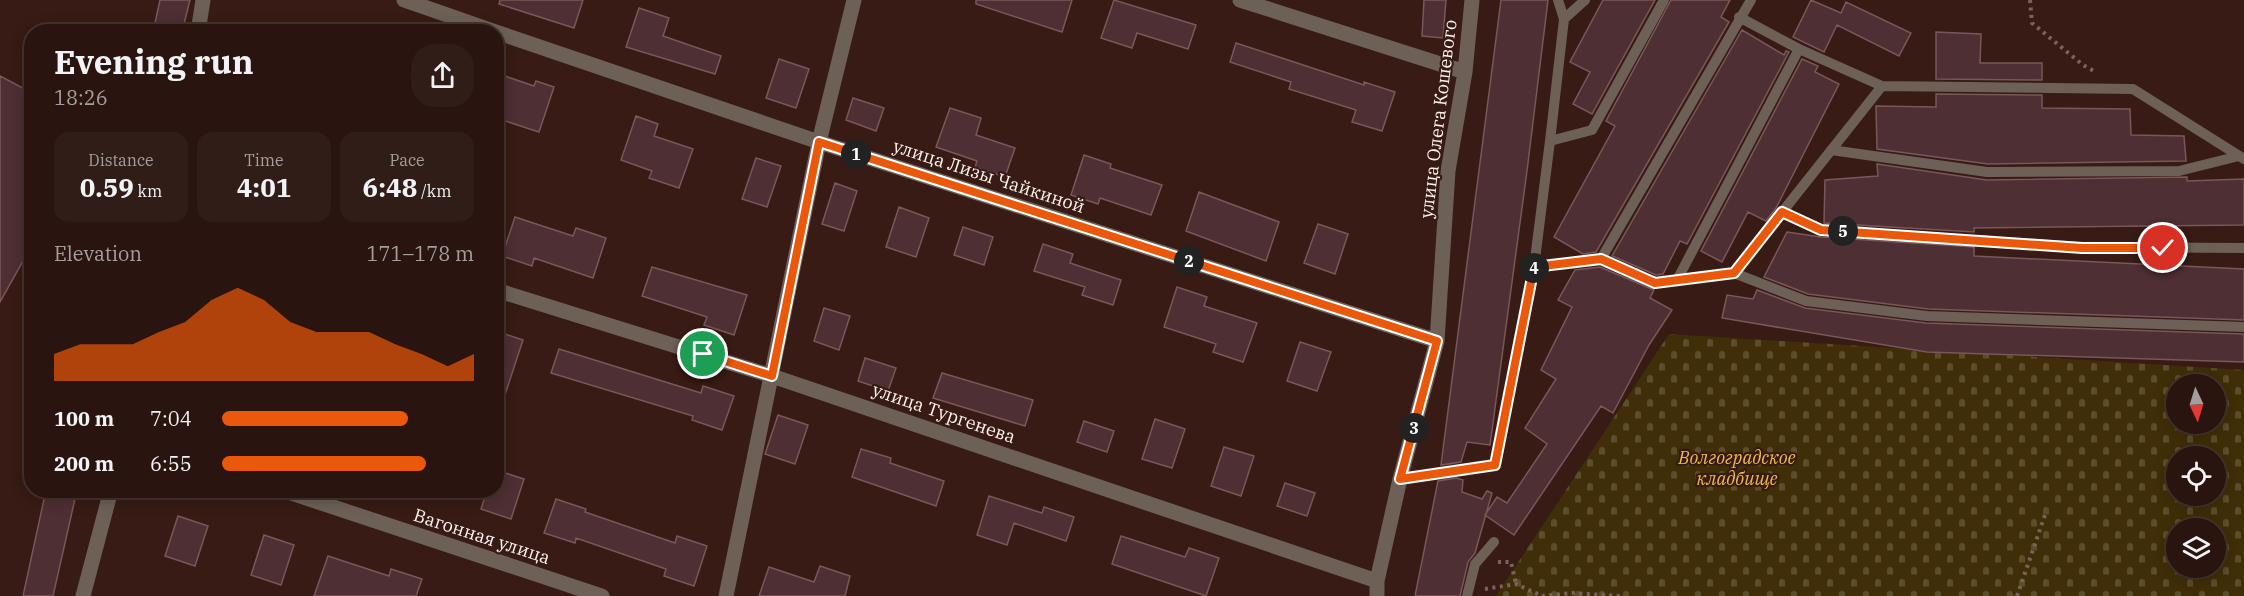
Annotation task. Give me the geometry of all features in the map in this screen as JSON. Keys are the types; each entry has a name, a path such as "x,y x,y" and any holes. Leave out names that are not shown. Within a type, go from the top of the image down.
{"street":[{"path":"200,24 204,0"},
{"name":"улица Лизы Чайкиной","path":"404,0 473,24"},
{"path":"726,596 819,142 854,0"},
{"path":"1240,0 1465,72"},
{"name":"улица Олега Кошевого","path":"1377,588 1400,479 1437,341 1448,171 1465,72 1472,0"},
{"name":"улица Лизы Чайкиной","path":"504,35 819,142 1437,341"},
{"name":"улица Тургенева","path":"504,292 772,376 1377,588"},
{"path":"83,596 109,498"},
{"name":"Вагонная улица","path":"306,498 602,596"}],"lane":[{"path":"1400,479 1495,465 1534,267 1564,20 1558,0"},
{"path":"1564,20 1585,0"},
{"path":"1550,141 1592,130 1664,0"},
{"path":"1601,259 1750,0"},
{"path":"1739,17 1799,50 1882,86 2133,89 2242,158"},
{"path":"1677,280 1799,50"},
{"path":"1734,273 1882,86"},
{"path":"1831,150 1988,172 2179,171 2242,158"},
{"path":"1782,212 1821,230 2082,248 2244,248"},
{"path":"1534,267 1601,259 1655,283 1734,273 1806,301 1928,316 2244,327"},
{"path":"1467,596 1475,564 1494,542"}],"path":[{"path":"2030,0 2032,23 2083,65 2103,75"},
{"path":"2017,596 2045,515"},
{"path":"1516,584 1511,562 1493,562 1471,580 1485,589 1516,584 1542,596 1572,593 1620,596"}],"green space":[{"name":"Волгоградское кладбище","path":"1669,334 2244,370 2244,596 1496,596"}],"building":[{"path":"160,0 190,0 184,24 155,24"},
{"path":"500,0 583,0 574,28 499,4"},
{"path":"976,0 1072,0 1062,32 976,4"},
{"path":"1114,0 1196,25 1188,49 1137,33 1132,48 1101,38"},
{"path":"1424,0 1446,0 1443,38 1422,36"},
{"path":"1501,0 1548,0 1527,171 1490,445 1467,442 1461,462 1441,465"},
{"path":"1603,0 1655,0 1592,114 1573,104 1590,72 1570,62"},
{"path":"1671,0 1730,0 1721,17 1729,22 1596,252 1583,254 1554,237 1615,126 1606,121"},
{"path":"1811,0 1841,13 1846,2 1911,33 1899,56 1837,25 1824,52 1793,37"},
{"path":"639,8 669,18 663,36 721,56 715,74 626,47"},
{"path":"1742,30 1784,55 1786,51 1789,52 1687,244 1680,241 1663,274 1656,275 1612,256"},
{"path":"1936,32 1981,34 1980,63 2042,63 2042,80 1936,79"},
{"path":"1236,43 1364,85 1364,82 1395,92 1382,131 1352,122 1356,110 1289,89 1291,82 1230,62"},
{"path":"779,59 809,69 796,108 766,98"},
{"path":"1802,59 1818,66 1815,72 1839,84 1776,208 1766,221 1748,212 1722,262 1701,251"},
{"path":"0,76 24,89 24,259 0,302"},
{"path":"504,76 534,86 536,81 554,87 539,132 504,121"},
{"path":"1936,94 2042,95 2042,108 2130,109 2131,135 2184,136 2186,161 1988,164 1877,149 1876,106 1936,107"},
{"path":"853,98 884,108 876,131 846,120"},
{"path":"950,108 981,118 976,135 1015,148 1005,177 975,167 977,161 936,147"},
{"path":"636,116 658,124 654,136 693,149 679,188 649,178 652,171 621,160"},
{"path":"1084,155 1111,164 1110,168 1162,185 1151,215 1100,198 1098,204 1071,195"},
{"path":"756,158 781,166 767,207 742,199"},
{"path":"1877,164 1987,180 2187,177 2187,181 2244,179 2244,225 1974,228 1974,232 1824,223 1825,180 1878,176"},
{"path":"835,183 857,191 844,231 822,224"},
{"path":"1199,192 1279,222 1266,261 1186,231"},
{"path":"899,207 929,218 916,257 886,247"},
{"path":"515,217 573,236 576,228 606,238 593,278 534,258 532,266 504,257"},
{"path":"1318,224 1348,234 1335,274 1304,263"},
{"path":"963,227 993,237 984,265 954,255"},
{"path":"1787,232 1821,237 1974,247 1974,256 2244,269 2244,320 1928,309 1808,294 1764,277"},
{"path":"1043,244 1073,254 1070,263 1121,280 1113,305 1082,295 1085,287 1034,271"},
{"path":"652,267 747,295 734,335 704,325 707,317 642,296"},
{"path":"1600,267 1654,290 1650,298 1672,310 1649,345 1613,413 1601,406 1514,535 1485,515 1497,497 1507,503 1547,444 1525,428 1556,379 1541,370 1572,307 1558,300 1575,270"},
{"path":"1177,287 1207,297 1204,306 1257,323 1243,362 1213,352 1216,344 1164,327"},
{"path":"1757,290 1805,308 1926,323 2244,334 2244,362 1927,352 1722,318 1727,295 1753,299"},
{"path":"824,308 850,316 839,350 814,341"},
{"path":"504,334 523,340 504,398"},
{"path":"1300,342 1331,352 1317,391 1287,381"},
{"path":"559,349 701,393 703,386 734,396 722,430 692,420 693,416 551,373"},
{"path":"865,358 896,368 888,391 858,381"},
{"path":"942,373 1033,400 1025,426 933,398"},
{"path":"778,415 808,425 795,464 765,454"},
{"path":"1155,419 1185,429 1172,468 1142,459"},
{"path":"1084,421 1114,431 1107,452 1077,442"},
{"path":"1224,447 1254,456 1241,496 1211,486"},
{"path":"861,449 891,458 890,463 944,481 936,506 852,477"},
{"path":"504,473 524,479 511,519 481,509 484,498 504,498"},
{"path":"1456,478 1463,480 1462,492 1482,499 1487,491 1492,493 1475,553 1468,562 1460,596 1415,596 1438,481"},
{"path":"1285,483 1315,493 1307,516 1277,506"},
{"path":"989,496 1042,513 1044,507 1074,517 1066,541 1014,523 1007,545 977,535"},
{"path":"44,498 75,498 53,596 23,596"},
{"path":"556,499 586,509 585,512 675,543 677,536 707,546 694,586 664,576 666,569 576,538 575,543 544,533"},
{"path":"178,516 208,526 195,566 165,556"},
{"path":"264,535 294,545 281,585 251,575"},
{"path":"1121,536 1185,557 1189,548 1219,558 1206,596 1112,564"},
{"path":"328,556 389,576 391,569 422,579 416,596 314,596"},
{"path":"820,566 850,576 845,596 759,596 769,567 814,582"}],"route":[{"path":"703,354 772,376 819,142 1437,341 1400,479 1495,465 1534,267 1601,259 1655,283 1734,273 1782,212 1821,230 2082,248 2163,248"}]}
